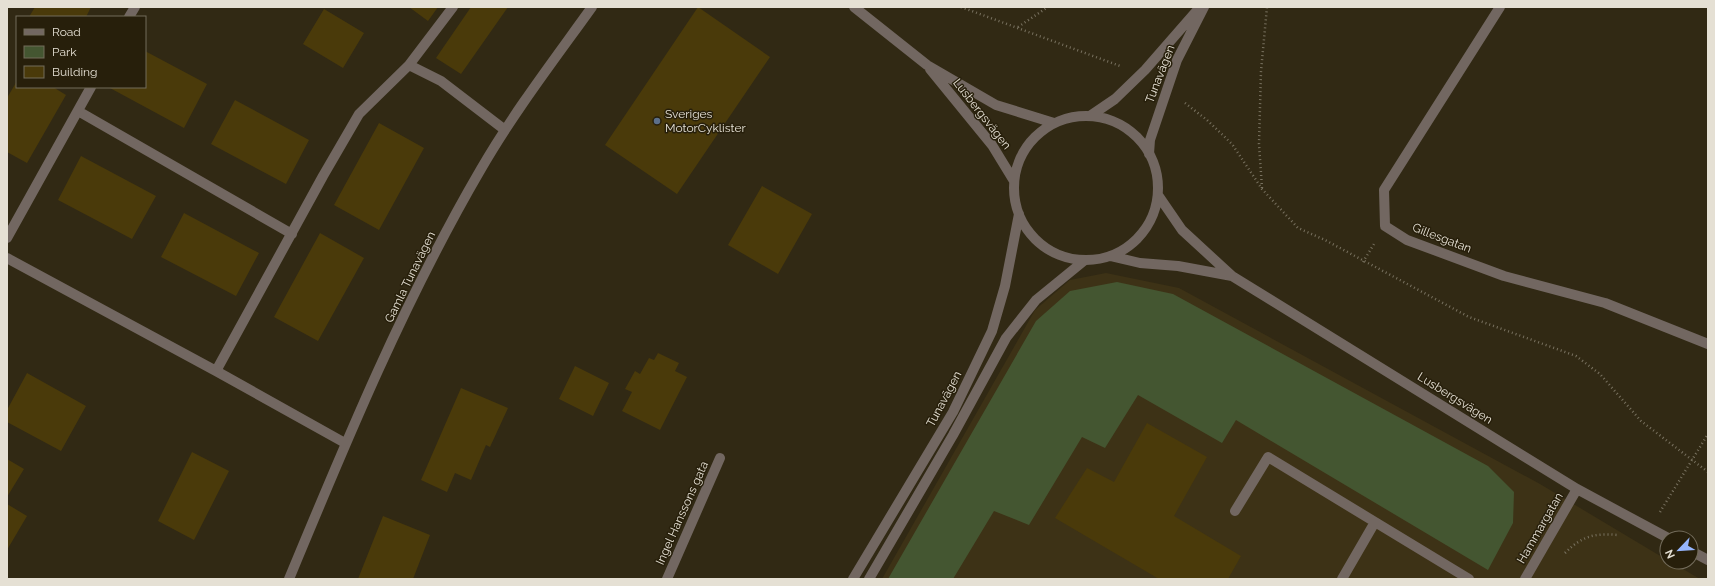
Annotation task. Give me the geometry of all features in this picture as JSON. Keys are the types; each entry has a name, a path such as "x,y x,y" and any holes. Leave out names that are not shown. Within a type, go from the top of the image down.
{"street":[{"path":"130,16 135,7"},
{"path":"216,371 323,176 360,114 409,65 453,7"},
{"name":"Gamla Tunavägen","path":"289,579 345,443 428,265 481,169 505,130 592,7"},
{"name":"Lusbergsvägen","path":"854,7 927,65 996,105 1054,124"},
{"name":"Tunavägen","path":"1090,116 1115,99 1146,70 1200,7"},
{"name":"Tunavägen","path":"1149,154 1150,140 1178,60 1204,7"},
{"name":"Gillesgatan","path":"1500,7 1384,190 1385,226 1407,240 1504,276 1605,303 1708,344"},
{"path":"409,65 441,81 505,130"},
{"name":"Lusbergsvägen","path":"927,65 992,145 1014,181"},
{"path":"7,238 90,88"},
{"path":"78,111 292,234"},
{"path":"1090,116 1104,119 1122,126 1138,138 1149,154 1157,174 1158,195 1154,212 1147,227 1136,241 1123,250 1110,256 1085,260 1064,257 1045,248 1029,233 1019,214 1015,198 1014,181 1021,157 1034,138 1054,124 1069,118 1090,116"},
{"name":"Lusbergsvägen","path":"1158,195 1182,230 1232,276 1577,489 1659,533"},
{"name":"Tunavägen","path":"853,579 953,412 992,331 1005,286 1019,214"},
{"name":"Lusbergsvägen","path":"1110,256 1140,263 1178,266 1232,276"},
{"path":"7,258 216,371 345,443"},
{"name":"Tunavägen","path":"869,579 953,435 1006,338 1036,300 1085,260"},
{"path":"1235,511 1268,457 1469,579"},
{"name":"Ingel Hanssons gata","path":"667,579 720,458"},
{"name":"Hammargatan","path":"1525,579 1577,489"},
{"path":"1342,579 1375,522"},
{"path":"1699,555 1708,560"}],"path":[{"path":"961,7 1122,66"},
{"path":"1017,27 1048,7"},
{"path":"1262,188 1260,144 1260,71 1267,7"},
{"path":"1185,103 1207,120 1232,144 1262,188 1298,228 1325,240 1469,317 1576,356 1600,374 1641,421 1708,472"}],"shaded area":[{"path":"1106,273 1179,288 1540,484 1659,555 1659,570 1685,570 1700,579 882,579 1035,310 1070,280"}],"green space":[{"path":"1117,282 1173,294 1488,466 1514,492 1513,523 1488,570 1236,420 1222,443 1138,395 1105,448 1082,437 1029,525 994,511 953,579 888,579 1036,321 1070,291"}],"building":[{"path":"35,7 91,7 86,16 30,16"},
{"path":"409,7 438,7 428,21"},
{"path":"471,7 508,7 461,74 436,58"},
{"path":"698,7 770,57 677,194 605,145"},
{"path":"324,9 364,33 343,68 303,44"},
{"path":"146,52 207,84 184,128 110,88 146,88"},
{"path":"16,83 16,88 55,88 66,95 27,163 7,152 7,98"},
{"path":"235,100 309,140 286,184 211,144"},
{"path":"379,123 424,148 379,230 334,205"},
{"path":"81,156 156,196 132,239 58,200"},
{"path":"762,186 812,214 778,274 728,245"},
{"path":"184,213 259,253 236,296 161,257"},
{"path":"320,233 364,258 318,341 274,317"},
{"path":"658,353 679,363 675,371 687,377 660,430 622,411 632,392 625,389 635,371 640,374 649,358 654,360"},
{"path":"575,366 609,383 593,416 559,399"},
{"path":"27,373 86,406 61,451 7,422 7,410"},
{"path":"461,388 508,408 490,447 486,445 471,480 455,473 447,492 421,480"},
{"path":"1147,423 1207,457 1174,516 1241,556 1228,579 1159,579 1055,518 1087,468 1114,482"},
{"path":"192,452 229,471 194,540 158,521"},
{"path":"7,459 24,469 7,497"},
{"path":"7,504 27,516 7,550"},
{"path":"383,516 430,535 413,579 358,579"}],"place":[{"name":"Sveriges MotorCyklister","path":"657,121"}]}
